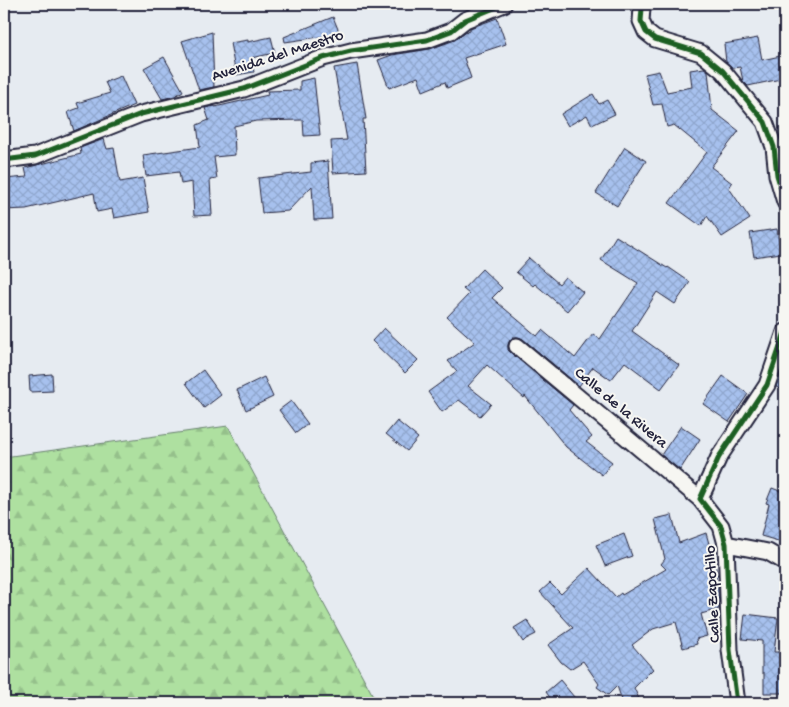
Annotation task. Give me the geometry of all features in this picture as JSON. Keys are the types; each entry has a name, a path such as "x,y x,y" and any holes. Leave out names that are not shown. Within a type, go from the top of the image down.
{"street":[{"name":"Avenida del Maestro","path":"4,160 35,156 141,114 244,89 323,58 350,51 427,40 451,31 465,20 504,4"},
{"path":"645,4 642,8 640,21 646,32 655,39 701,53 723,71 765,122 774,147 776,175 785,202"},
{"path":"700,499 719,457 767,385 785,332"},
{"name":"Calle de la Rivera","path":"517,346 700,499"},
{"name":"Calle Zapotillo","path":"700,499 721,526 726,544 730,650 737,703"},
{"path":"726,544 768,552 785,562"}],"green space":[{"path":"228,426 377,703 4,703 4,457"}],"building":[{"path":"333,17 340,34 285,42 284,37"},
{"path":"497,18 506,44 464,58 471,78 447,88 445,82 423,91 418,77 389,88 378,60 392,55 430,49 455,40 470,30 470,28"},
{"path":"212,32 214,87 199,90 182,41"},
{"path":"271,37 275,53 251,58 254,72 236,75 230,43 248,40 248,42"},
{"path":"758,38 762,60 785,55 785,78 748,86 743,81 740,67 733,68 726,62 724,44"},
{"path":"164,57 183,91 175,96 162,99 144,68"},
{"path":"357,64 366,119 363,119 366,171 333,173 331,141 347,140 334,68"},
{"path":"704,68 708,71 712,110 739,131 711,167 732,183 729,188 750,219 722,237 707,216 701,226 669,203 707,152 674,125 667,127 662,104 653,105 645,74 659,71 667,92 692,87 690,70"},
{"path":"121,76 134,105 74,131 68,112 79,108 77,103 110,93 105,82"},
{"path":"314,78 320,135 304,136 303,120 256,121 234,126 235,155 214,157 217,179 210,180 212,215 194,216 192,182 181,184 179,172 146,176 143,155 200,147 197,125 209,120 205,108 268,95 267,91 300,90 300,81"},
{"path":"593,94 599,104 607,100 615,114 592,125 587,115 568,126 561,114"},
{"path":"104,139 107,149 114,148 120,182 143,178 149,212 114,218 112,209 97,212 94,193 26,209 4,210 4,179 27,177 25,168 81,154 80,148"},
{"path":"625,147 646,161 617,206 596,193"},
{"path":"328,161 332,219 314,220 312,186 288,211 262,213 258,178 311,172 311,163"},
{"path":"777,229 781,253 754,257 750,233"},
{"path":"616,236 690,282 675,304 657,292 632,331 679,365 661,389 625,362 611,380 593,367 579,386 523,339 513,337 508,345 508,350 511,353 573,405 569,410 592,437 586,442 612,462 602,475 566,447 525,396 524,398 487,365 468,386 491,404 480,416 459,400 442,412 428,392 457,371 448,361 475,342 447,317 469,294 463,289 482,269 502,288 492,298 537,336 542,330 575,358 593,334 600,339 638,283 601,260"},
{"path":"529,258 559,284 565,277 583,292 567,311 535,284 533,286 516,272"},
{"path":"384,328 418,360 405,373 372,341"},
{"path":"785,360 785,391 776,387"},
{"path":"203,370 221,395 204,408 186,383"},
{"path":"52,374 53,391 30,392 29,376"},
{"path":"723,376 748,394 729,422 703,404"},
{"path":"264,377 273,397 246,410 237,390"},
{"path":"291,401 308,424 296,433 279,410"},
{"path":"397,421 418,438 407,451 386,434"},
{"path":"681,426 700,439 680,470 661,455"},
{"path":"772,488 785,493 785,543 761,536 769,504 766,503"},
{"path":"672,515 679,543 706,533 718,576 716,577 719,609 701,614 707,636 696,639 697,644 683,648 676,622 653,629 632,645 653,669 634,688 641,703 623,703 617,686 608,695 597,687 599,684 583,661 570,669 561,662 548,645 573,628 540,592 550,583 561,594 589,568 616,597 621,593 622,595 666,569 661,564 665,559 655,519"},
{"path":"624,534 632,556 605,566 596,545"},
{"path":"745,614 778,618 774,652 785,652 785,693 764,693 762,641 742,639"},
{"path":"527,620 536,634 523,642 514,628"},
{"path":"560,680 579,703 554,703 546,692"}],"cycle path":[{"path":"4,160 35,156 141,114 244,89 323,58 351,51 427,40 451,31 465,20 504,4"},
{"path":"645,4 642,8 641,21 646,32 655,39 701,53 723,71 765,122 774,147 777,175 785,202"},
{"path":"737,703 730,650 726,544 721,526 700,499 719,457 767,385 785,332"}]}
